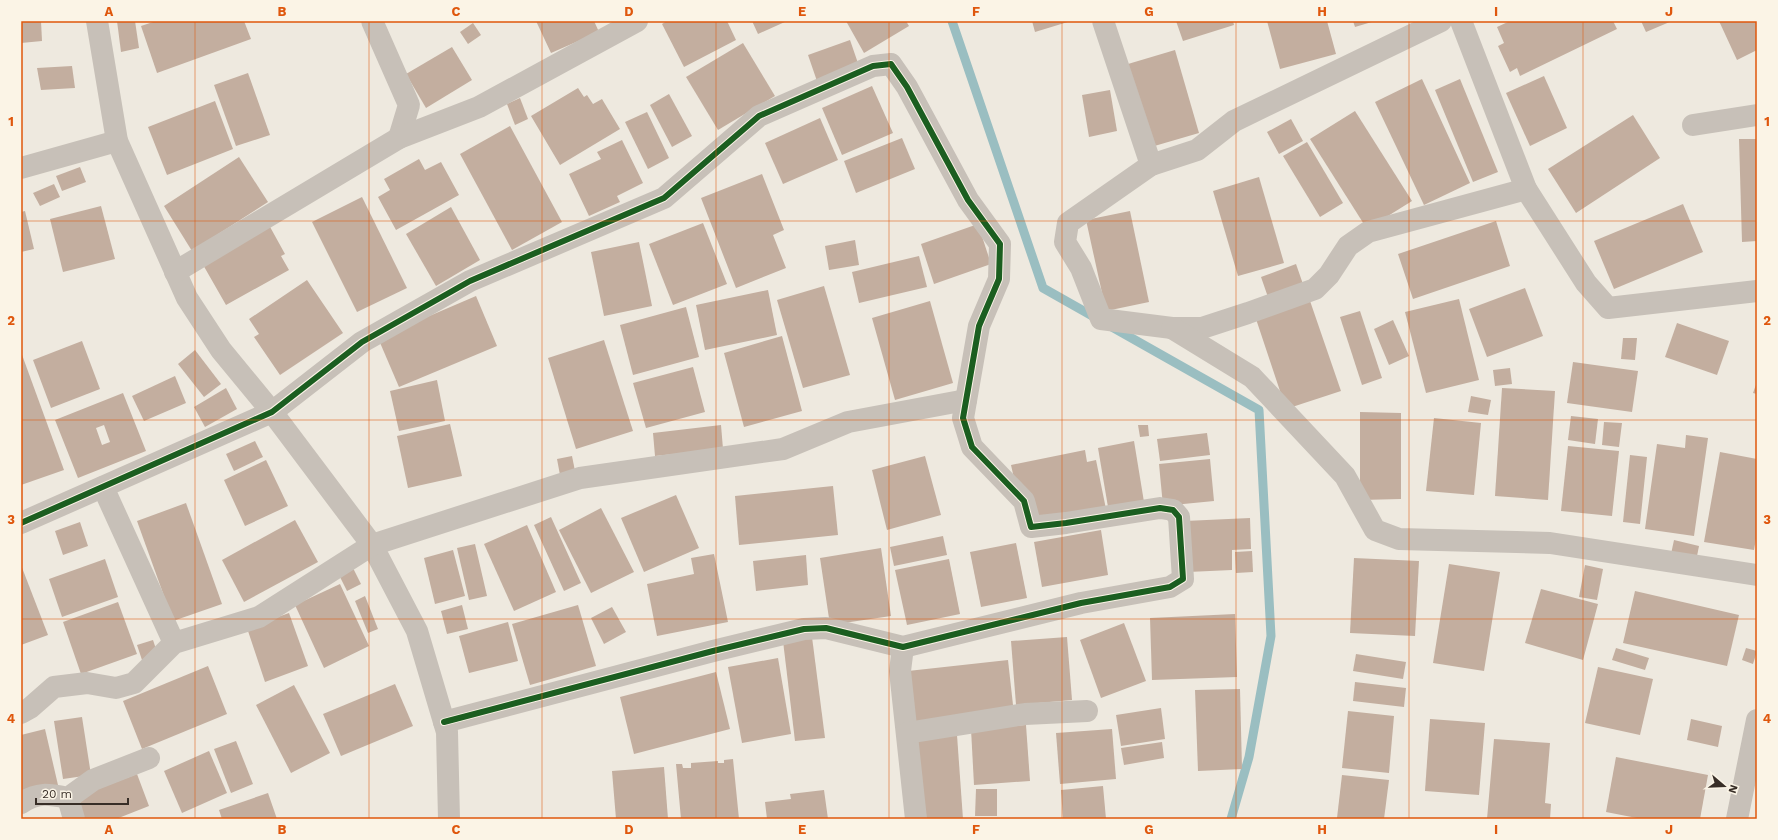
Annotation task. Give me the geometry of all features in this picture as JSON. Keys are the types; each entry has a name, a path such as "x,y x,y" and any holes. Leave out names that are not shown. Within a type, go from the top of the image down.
{"street":[{"path":"97,21 117,141 187,298 221,350 272,412 372,545 417,631 447,732 449,819"},
{"path":"372,21 408,105 399,138"},
{"path":"175,272 399,138 479,107 637,21"},
{"path":"1103,21 1151,165"},
{"path":"1461,21 1526,189 1586,284 1608,308 1757,291"},
{"path":"1436,22 1234,121 1197,150 1151,165 1068,223 1065,242 1081,268 1101,319 1172,328 1202,328 1315,289 1329,275 1348,246 1368,232 1526,189"},
{"path":"21,523 272,412 362,342 470,281 664,198 759,116 873,66 890,64 907,87 968,200 1000,244 999,279 979,326 963,418 972,447 1024,501 1031,527 1066,524 1160,508 1173,510 1179,517 1182,579 1170,588 1081,603 903,646 826,628 804,629 713,651 444,722"},
{"path":"1693,125 1757,115"},
{"path":"21,168 117,141"},
{"path":"1172,328 1252,377 1311,442 1345,476 1375,530 1399,539 1550,543 1757,575"},
{"path":"21,713 30,708 54,687 87,683 116,688 134,683 174,643 259,617 372,545 580,478 783,449 848,422 966,400"},
{"path":"103,487 174,643"},
{"path":"903,646 900,671 916,819"},
{"path":"907,733 1025,714 1087,711"},
{"path":"1737,819 1757,720"},
{"path":"21,803 33,796 46,794 68,798 93,780 149,758"},
{"path":"68,798 74,819"}],"building":[{"path":"21,21 41,21 42,41 21,43"},
{"path":"117,21 135,21 139,48 121,52"},
{"path":"156,21 244,21 251,39 157,73 141,26"},
{"path":"536,21 594,21 599,32 551,53"},
{"path":"667,21 727,21 736,40 684,67 662,24"},
{"path":"752,21 787,21 758,34"},
{"path":"846,21 906,21 909,26 864,53"},
{"path":"1032,21 1071,21 1035,32"},
{"path":"1176,21 1233,21 1234,25 1183,41"},
{"path":"1267,21 1327,21 1336,54 1280,69"},
{"path":"1353,21 1375,21 1355,27"},
{"path":"1510,21 1613,21 1617,29 1520,76 1517,68 1510,72 1498,46 1504,43 1497,27"},
{"path":"1641,21 1672,21 1646,32"},
{"path":"1719,21 1757,21 1757,50 1737,60"},
{"path":"473,23 481,35 468,44 460,32"},
{"path":"850,40 860,69 818,84 808,55"},
{"path":"743,43 775,96 718,130 686,77"},
{"path":"452,47 472,80 426,108 406,74"},
{"path":"1175,50 1199,133 1151,147 1128,64"},
{"path":"72,66 75,88 41,90 37,68"},
{"path":"248,73 270,135 236,146 214,85"},
{"path":"1544,76 1567,128 1530,146 1506,93"},
{"path":"1422,79 1470,183 1424,205 1375,102"},
{"path":"1460,79 1498,172 1473,182 1435,90"},
{"path":"872,86 893,133 842,155 822,108"},
{"path":"578,88 584,97 587,95 593,104 602,99 620,129 560,165 531,116"},
{"path":"1110,90 1117,131 1089,137 1082,95"},
{"path":"669,94 692,136 672,147 650,105"},
{"path":"520,98 528,119 515,125 507,104"},
{"path":"215,101 233,149 167,175 148,127"},
{"path":"1355,111 1412,201 1367,229 1310,139"},
{"path":"647,112 669,158 648,169 625,122"},
{"path":"1633,115 1660,158 1576,213 1548,169"},
{"path":"820,118 838,160 783,184 765,143"},
{"path":"1291,119 1303,141 1279,154 1267,132"},
{"path":"510,126 562,222 512,250 460,154"},
{"path":"902,138 915,169 856,193 844,161"},
{"path":"1739,139 1757,139 1757,241 1742,242"},
{"path":"622,140 643,183 617,196 620,202 589,216 569,174 601,159 597,152"},
{"path":"1307,142 1343,203 1320,217 1283,156"},
{"path":"239,157 268,202 192,251 164,206"},
{"path":"419,159 425,170 441,162 459,195 396,230 378,197 390,190 384,179"},
{"path":"80,167 86,182 62,191 56,176"},
{"path":"762,174 784,230 773,235 786,268 736,288 701,198"},
{"path":"1259,177 1284,263 1238,276 1213,191"},
{"path":"54,184 60,197 40,206 33,193"},
{"path":"362,197 407,288 357,312 312,222"},
{"path":"1683,204 1703,252 1614,289 1594,241"},
{"path":"101,206 115,259 63,272 50,219"},
{"path":"451,207 480,260 436,286 406,234"},
{"path":"25,211 34,249 21,252 21,212"},
{"path":"1130,211 1149,302 1106,311 1086,220"},
{"path":"1496,221 1510,266 1413,299 1398,254"},
{"path":"703,223 727,284 673,305 649,244"},
{"path":"978,224 991,264 934,284 921,244"},
{"path":"269,225 285,254 281,256 289,270 226,305 202,263"},
{"path":"855,240 859,265 829,270 825,246"},
{"path":"639,242 652,306 604,316 591,252"},
{"path":"919,256 927,287 859,303 852,272"},
{"path":"1296,264 1304,287 1269,300 1261,277"},
{"path":"307,280 343,333 280,375 254,337 259,334 249,319"},
{"path":"824,286 850,375 803,388 777,300"},
{"path":"1525,288 1543,336 1487,357 1469,309"},
{"path":"768,290 777,335 705,350 696,305"},
{"path":"476,296 497,346 399,387 378,338"},
{"path":"1309,298 1341,391 1286,409 1255,316"},
{"path":"1459,299 1479,380 1426,393 1405,312"},
{"path":"930,301 953,383 895,400 872,318"},
{"path":"686,307 699,357 633,375 620,325"},
{"path":"1360,311 1382,378 1362,385 1340,317"},
{"path":"1393,320 1409,356 1389,365 1374,329"},
{"path":"1677,323 1729,341 1717,375 1665,357"},
{"path":"782,336 802,411 744,427 724,353"},
{"path":"1623,338 1637,338 1635,360 1621,359"},
{"path":"604,340 633,431 576,449 548,358"},
{"path":"82,341 100,389 51,408 33,360"},
{"path":"195,350 221,384 204,397 178,364"},
{"path":"21,352 64,470 21,485"},
{"path":"1573,362 1638,371 1632,412 1567,403"},
{"path":"693,367 705,412 646,428 633,383"},
{"path":"1510,368 1512,384 1495,386 1493,370"},
{"path":"175,376 186,403 144,421 132,396"},
{"path":"437,380 445,421 399,431 390,391"},
{"path":"1757,382 1757,394 1753,393"},
{"path":"226,388 237,409 205,427 194,407"},
{"path":"1502,388 1555,391 1548,500 1495,496"},
{"path":"123,393 146,451 78,478 55,420","holes":["104,425 110,442 102,445 96,428"]},
{"path":"1471,396 1491,400 1488,415 1468,412"},
{"path":"1360,412 1401,413 1401,499 1360,500"},
{"path":"1571,416 1598,419 1595,444 1568,440"},
{"path":"1434,418 1481,423 1474,495 1426,491"},
{"path":"1604,422 1622,423 1619,447 1602,445"},
{"path":"450,424 462,476 408,488 397,436"},
{"path":"721,425 723,449 655,456 653,433"},
{"path":"1138,425 1148,425 1149,436 1140,437"},
{"path":"1207,433 1210,455 1160,461 1157,439"},
{"path":"1686,435 1708,438 1694,536 1645,529 1657,444 1685,448"},
{"path":"255,441 263,457 234,471 226,454"},
{"path":"1134,441 1144,502 1108,507 1098,448"},
{"path":"1568,446 1619,451 1612,516 1561,511"},
{"path":"1085,450 1087,462 1096,460 1106,509 1032,525 1016,487 1011,465"},
{"path":"1720,452 1757,459 1757,533 1754,550 1704,542"},
{"path":"1630,455 1647,457 1640,524 1623,522"},
{"path":"572,456 575,471 560,475 557,459"},
{"path":"925,456 941,515 887,530 872,470"},
{"path":"1210,459 1214,501 1163,506 1159,464"},
{"path":"266,460 288,506 245,526 224,480"},
{"path":"833,486 838,535 739,545 735,496"},
{"path":"676,495 699,548 644,572 621,518"},
{"path":"186,503 222,604 173,621 137,521"},
{"path":"601,508 634,572 591,593 559,530"},
{"path":"551,517 581,583 564,591 534,525"},
{"path":"1250,518 1251,549 1232,550 1232,570 1188,572 1185,521"},
{"path":"295,520 318,562 244,602 222,560"},
{"path":"80,522 88,546 63,555 55,531"},
{"path":"527,525 556,592 514,611 484,544"},
{"path":"1101,530 1108,575 1042,587 1034,542"},
{"path":"943,536 947,555 894,566 890,547"},
{"path":"1674,540 1699,546 1696,561 1671,554"},
{"path":"1016,543 1027,598 981,607 970,552"},
{"path":"475,544 487,596 469,600 457,548"},
{"path":"881,548 891,616 830,625 820,558"},
{"path":"453,550 465,596 435,604 424,558"},
{"path":"1252,551 1253,572 1236,573 1235,552"},
{"path":"714,554 728,622 657,636 647,584 694,574 691,558"},
{"path":"806,555 808,585 756,591 753,561"},
{"path":"1354,558 1419,561 1415,636 1350,633"},
{"path":"105,559 118,597 62,617 49,579"},
{"path":"949,559 960,614 907,625 895,570"},
{"path":"1449,564 1500,572 1484,671 1433,663"},
{"path":"21,565 48,635 21,645"},
{"path":"1585,565 1603,569 1597,600 1579,597"},
{"path":"352,566 361,584 347,591 338,573"},
{"path":"340,584 369,646 324,668 295,605"},
{"path":"1541,589 1598,604 1583,660 1525,643"},
{"path":"1635,591 1739,615 1727,666 1623,643"},
{"path":"365,596 378,629 368,633 355,601"},
{"path":"118,602 137,654 81,674 63,622"},
{"path":"462,605 468,629 447,634 441,611"},
{"path":"578,605 596,666 530,685 512,624"},
{"path":"612,607 626,632 604,644 591,618"},
{"path":"289,613 308,666 265,682 247,628"},
{"path":"1235,614 1237,677 1152,680 1150,618"},
{"path":"508,622 518,661 469,673 459,636"},
{"path":"1124,623 1146,681 1101,698 1080,640"},
{"path":"812,637 825,738 795,741 783,641"},
{"path":"1067,637 1072,700 1016,705 1011,641"},
{"path":"153,640 159,658 143,663 137,645"},
{"path":"1616,648 1649,658 1645,670 1612,660"},
{"path":"1746,648 1757,651 1753,664 1742,660"},
{"path":"1356,654 1406,662 1403,679 1353,671"},
{"path":"778,658 791,734 742,743 728,667"},
{"path":"1008,660 1014,714 914,725 908,671"},
{"path":"208,666 227,714 142,749 123,701"},
{"path":"1598,667 1653,679 1640,735 1585,723"},
{"path":"716,672 730,729 634,754 620,697"},
{"path":"1355,682 1406,688 1404,707 1353,701"},
{"path":"395,684 413,726 341,756 323,714"},
{"path":"294,685 330,753 291,773 256,705"},
{"path":"1240,689 1242,769 1198,771 1195,690"},
{"path":"1161,708 1165,739 1121,746 1116,715"},
{"path":"1348,711 1394,716 1389,773 1342,768"},
{"path":"82,717 91,775 63,779 54,721"},
{"path":"1430,719 1485,723 1479,795 1425,791"},
{"path":"1691,719 1722,726 1718,747 1687,740"},
{"path":"1026,725 1030,781 974,785 971,729"},
{"path":"45,729 58,785 21,794 21,735"},
{"path":"1112,729 1116,779 1060,784 1056,733"},
{"path":"957,735 963,819 918,819 913,738"},
{"path":"1494,739 1550,743 1545,803 1551,804 1550,819 1487,819"},
{"path":"236,741 253,784 231,793 214,749"},
{"path":"1162,742 1164,758 1124,765 1121,748"},
{"path":"209,751 227,793 182,813 164,771"},
{"path":"1616,757 1708,775 1700,819 1642,819 1606,812"},
{"path":"733,759 739,819 681,819 676,764 682,764 683,768 691,768 691,763 718,761 718,763 724,763 724,760"},
{"path":"664,767 668,819 616,819 612,771"},
{"path":"137,774 149,806 116,819 82,819 74,798"},
{"path":"1342,775 1389,780 1384,819 1337,818"},
{"path":"1103,786 1106,819 1063,819 1061,790"},
{"path":"976,789 997,789 997,816 975,816"},
{"path":"824,790 828,819 767,819 765,802 791,799 790,794"},
{"path":"268,793 277,819 222,819 219,810"}],"waterway":[{"path":"952,21 1043,288 1096,318"},
{"path":"1112,327 1259,410 1271,636 1249,757 1231,819"}],"cycle path":[{"path":"21,523 272,412 362,342 470,281 664,198 759,116 873,66 891,64 907,87 968,200 1000,244 999,279 979,326 963,418 972,447 1024,501 1031,527 1160,508 1173,510 1179,517 1183,579 1170,587 1081,603 903,647 826,628 804,629 713,651 444,722"}]}
